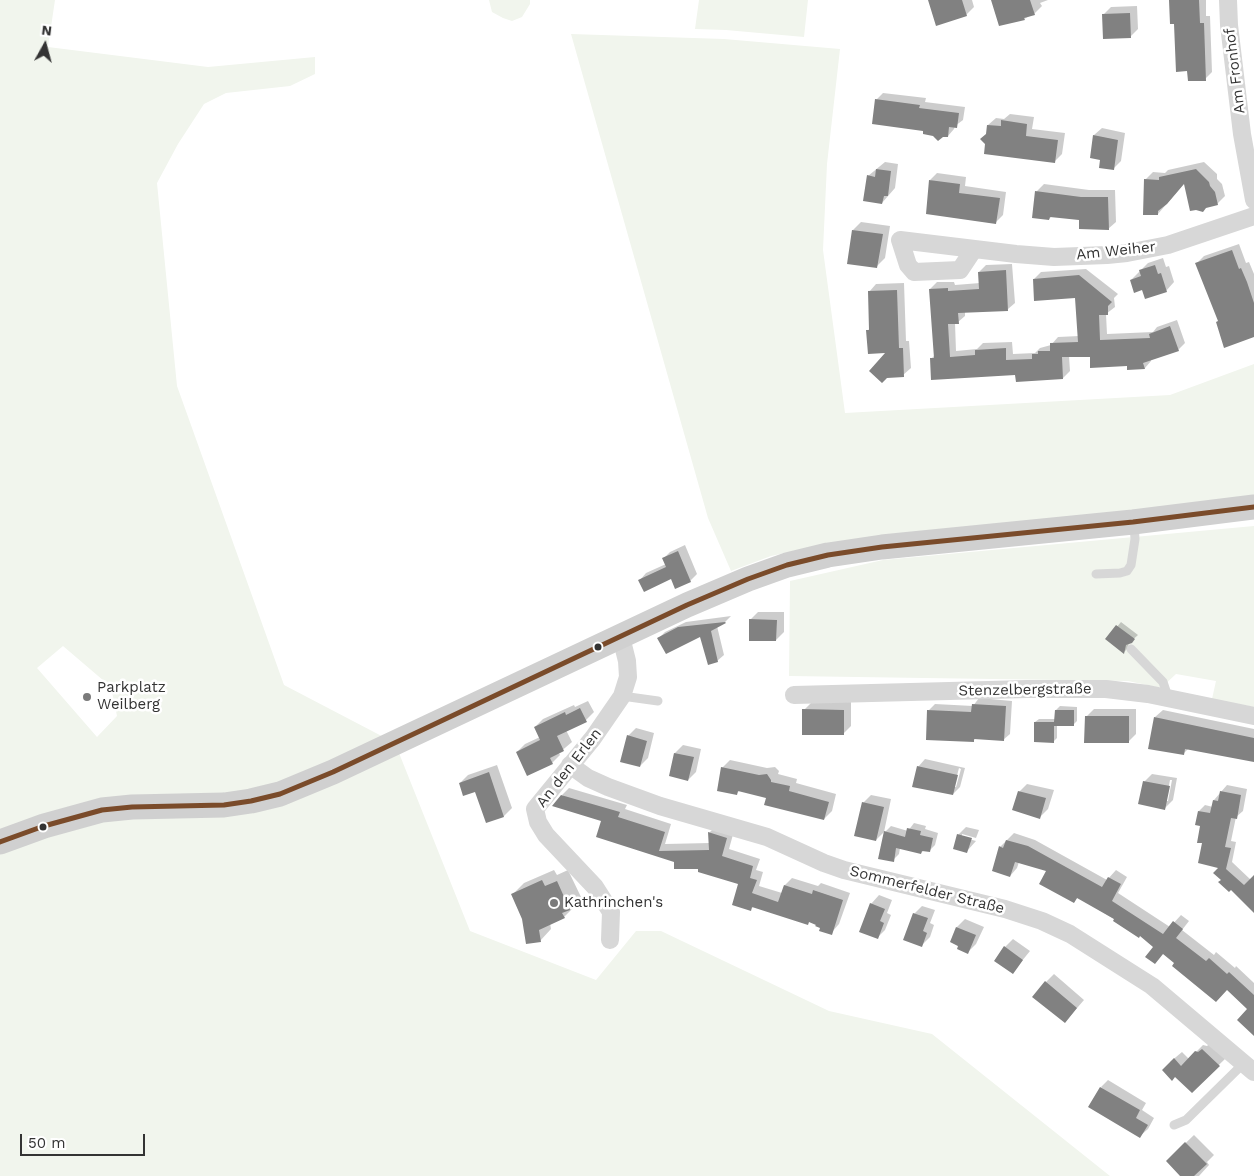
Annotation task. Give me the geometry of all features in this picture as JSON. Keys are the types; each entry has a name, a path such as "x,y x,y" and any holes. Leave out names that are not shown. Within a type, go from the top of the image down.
{"main road":[{"path":"0,842 44,826 102,810 132,806 224,805 280,794 307,784 748,579 828,555 882,547 1134,522 1254,507"}],"street":[{"name":"Am Fronhof","path":"1228,0 1229,25 1242,134 1254,200"},
{"name":"Am Weiher","path":"974,249 1054,258 1127,253 1168,245 1254,216"},
{"name":"An den Erlen","path":"610,940 611,912 595,887 546,835 536,815 536,809 598,731 622,696 628,677 627,661 621,637"},
{"name":"Stenzelbergstraße","path":"794,695 1027,689 1106,689 1165,698 1254,716"},
{"name":"Sommerfelder Straße","path":"570,765 588,778 608,787 660,806 767,837 844,870 1005,909 1042,921 1070,934 1152,986 1249,1068"}],"lane":[{"path":"1096,574 1128,571 1131,565 1135,539 1134,522"},
{"path":"1131,649 1163,682 1166,691 1165,698"},
{"path":"622,696 658,701"},
{"path":"1174,1125 1186,1120 1249,1068"}],"shaded area":[{"path":"0,0 55,0 48,47 208,67 315,57 315,74 290,86 226,93 204,104 178,144 157,183 177,386 284,685 395,743 470,931 596,980 636,931 661,931 829,1011 932,1034 1110,1176 0,1176","holes":["63,646 111,687 117,716 97,737 37,668"]},
{"path":"489,0 530,0 530,4 522,17 512,21 492,12"},
{"path":"699,0 808,0 804,37 695,29"},
{"path":"571,34 724,39 840,49 827,164 823,250 845,413 1170,395 1254,364 1254,495 1198,503 840,541 771,556 731,571 708,518"},
{"path":"1254,526 1254,707 1212,699 1216,681 1176,674 1161,688 1128,681 789,676 790,581 883,560"}],"building":[{"path":"928,0 962,0 967,16 936,26"},
{"path":"991,0 1030,0 1035,15 1024,18 1025,20 999,26"},
{"path":"1169,0 1199,0 1200,23 1204,23 1206,81 1188,81 1187,71 1176,72 1174,24 1170,24"},
{"path":"1130,13 1131,38 1103,39 1102,14"},
{"path":"875,99 920,105 919,108 959,113 957,128 949,127 948,137 943,137 938,141 933,136 923,134 923,131 872,124"},
{"path":"1001,120 1027,124 1026,136 1058,140 1055,163 984,154 985,144 980,139 986,134 987,125 1001,126"},
{"path":"1093,135 1118,140 1114,170 1099,168 1100,160 1090,158"},
{"path":"876,169 891,171 888,196 884,196 882,204 863,201 867,175 875,177"},
{"path":"1196,169 1209,182 1215,192 1218,205 1206,208 1203,212 1190,211 1184,184 1167,204 1158,211 1158,215 1143,215 1144,179 1159,180 1159,177"},
{"path":"929,180 960,184 959,193 1000,198 996,224 926,214"},
{"path":"1035,191 1081,197 1108,197 1109,230 1079,229 1079,220 1050,217 1049,220 1032,218"},
{"path":"852,230 883,234 877,268 847,264"},
{"path":"1232,250 1239,269 1241,268 1247,282 1254,303 1254,337 1224,348 1216,322 1218,321 1195,263"},
{"path":"1155,265 1158,274 1161,273 1167,292 1145,299 1142,290 1134,293 1130,280 1141,276 1139,270"},
{"path":"1006,270 1008,311 958,313 959,324 948,324 950,357 975,355 975,350 1006,348 1006,360 1032,359 1032,354 1038,354 1038,351 1050,351 1050,343 1078,342 1075,298 1034,301 1033,279 1079,275 1112,302 1108,306 1108,315 1099,315 1100,340 1150,338 1149,334 1170,326 1179,351 1143,363 1145,369 1127,370 1127,366 1090,368 1090,357 1062,357 1063,379 1016,382 1015,375 931,380 930,358 934,358 929,289 948,288 948,291 979,289 978,272"},
{"path":"897,290 899,348 903,348 904,377 887,378 882,383 869,371 885,353 868,354 866,330 869,330 868,291"},
{"path":"678,551 691,582 675,589 671,579 644,592 638,580 666,567 662,558"},
{"path":"749,619 777,620 776,641 749,641"},
{"path":"725,622 711,631 718,662 708,665 700,637 666,654 657,638 678,627"},
{"path":"1116,625 1135,639 1132,643 1126,645 1124,654 1105,639"},
{"path":"972,704 1006,706 1004,741 974,739 974,742 926,740 927,710 971,712"},
{"path":"580,708 587,722 557,736 564,751 550,758 553,764 527,776 516,752 540,740 534,727 565,712 566,715"},
{"path":"802,709 844,710 844,735 802,735"},
{"path":"1055,710 1074,710 1074,726 1054,726 1054,743 1034,742 1034,722 1054,722"},
{"path":"1085,716 1129,716 1129,743 1084,743"},
{"path":"1154,717 1254,738 1254,762 1185,749 1184,755 1148,749"},
{"path":"627,735 647,741 640,767 620,762"},
{"path":"674,753 694,757 688,781 669,776"},
{"path":"917,766 958,775 953,795 912,787"},
{"path":"721,767 759,775 767,774 771,782 790,786 789,791 829,802 824,820 764,805 766,798 738,791 737,795 717,791"},
{"path":"489,772 504,817 486,823 475,792 463,796 459,783"},
{"path":"1143,781 1170,786 1165,810 1138,804"},
{"path":"1018,791 1046,798 1040,819 1012,810"},
{"path":"1220,791 1241,795 1237,819 1231,818 1225,847 1231,848 1226,869 1244,885 1254,875 1254,913 1231,890 1229,892 1218,882 1221,880 1213,873 1218,868 1198,863 1202,843 1197,843 1200,826 1195,825 1198,811 1210,813 1213,800 1218,801"},
{"path":"561,795 620,812 618,817 665,832 659,851 709,850 708,832 727,838 722,856 753,866 750,878 757,880 752,893 778,902 784,885 812,894 813,890 843,900 832,935 819,931 820,928 809,922 808,925 752,907 751,911 732,905 738,884 698,872 698,869 674,869 674,862 596,837 601,821 552,806"},
{"path":"862,802 884,807 876,841 854,836"},
{"path":"907,828 921,831 920,835 933,838 930,852 922,851 921,854 896,848 894,862 878,859 884,831 905,837"},
{"path":"957,834 972,838 967,853 953,849"},
{"path":"1006,840 1028,846 1102,887 1108,877 1121,884 1112,901 1163,934 1173,921 1183,929 1176,938 1206,961 1209,958 1227,974 1229,972 1254,995 1254,1036 1237,1020 1247,1009 1227,990 1216,1002 1172,966 1174,963 1163,954 1155,964 1145,957 1153,947 1140,936 1139,938 1113,921 1114,919 1077,898 1074,903 1039,884 1046,871 1015,862 1010,877 992,871 999,846 1003,848"},
{"path":"542,880 545,886 557,881 570,910 562,913 565,918 539,930 541,942 526,944 522,919 511,894"},
{"path":"870,903 885,909 880,921 884,923 878,939 859,932"},
{"path":"913,913 928,918 923,931 927,933 922,947 903,940"},
{"path":"956,927 976,935 968,954 957,949 958,946 950,942"},
{"path":"1004,946 1023,960 1013,974 994,961"},
{"path":"1045,981 1077,1008 1065,1023 1032,997"},
{"path":"1202,1049 1220,1066 1192,1093 1175,1077 1172,1081 1162,1070 1174,1058 1181,1066 1195,1051 1198,1052"},
{"path":"1100,1087 1140,1110 1136,1118 1148,1125 1140,1138 1088,1107"},
{"path":"1185,1142 1207,1164 1194,1176 1180,1176 1166,1161"}],"transit line":[{"path":"0,842 44,826 102,810 132,807 224,805 280,794 333,772 687,605 787,565 828,555 882,547 1133,522 1254,507"}],"place":[{"name":"Parkplatz Weilberg","path":"87,697"},
{"name":"Kathrinchen's","path":"554,903"}]}
